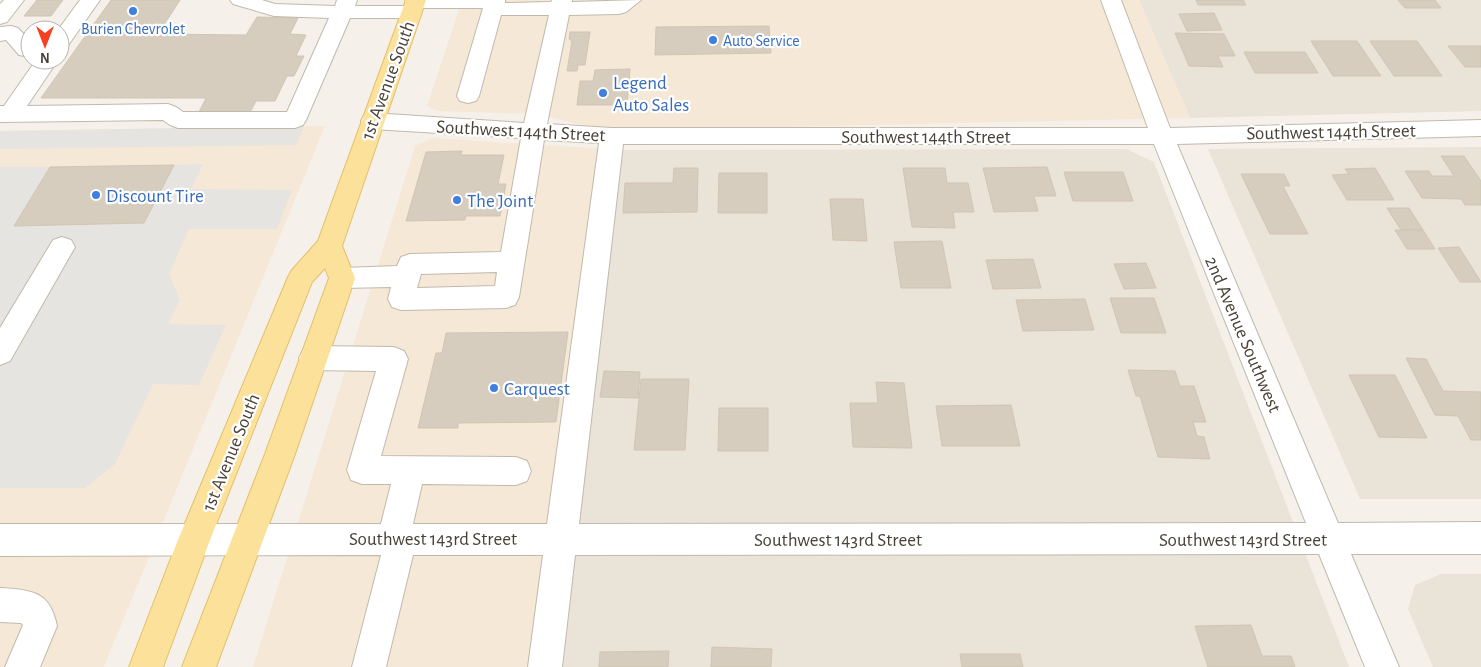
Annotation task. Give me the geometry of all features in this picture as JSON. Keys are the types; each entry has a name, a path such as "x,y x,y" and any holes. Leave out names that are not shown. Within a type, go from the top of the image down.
{"main road":[{"name":"1st Avenue South","path":"146,667 194,540 301,277 329,246 414,5"},
{"path":"199,667 280,454 342,278 329,246"}],"street":[{"path":"0,18 14,0"},
{"path":"70,28 90,0"},
{"path":"240,0 274,10 345,6 494,4 561,4 619,8 631,0"},
{"name":"2nd Avenue Southwest","path":"1111,0 1162,136 1382,667"},
{"path":"468,96 494,4"},
{"path":"512,262 410,264 401,299 506,297 512,262 534,131 561,4"},
{"path":"5,114 168,112 178,120 295,120 345,6"},
{"path":"0,34 11,33 20,43"},
{"path":"5,114 39,70"},
{"name":"Southwest 144th Street","path":"372,121 612,136 1162,136 1481,128"},
{"path":"545,667 612,136"},
{"path":"0,353 62,247"},
{"path":"342,278 407,276"},
{"path":"313,358 394,359 362,470 516,471"},
{"path":"369,667 410,471"},
{"name":"Southwest 143rd Street","path":"0,540 150,538 194,540 397,538 1481,538"},
{"path":"0,605 28,606 38,616 40,626 22,667"}],"shaded area":[{"path":"462,0 1139,0 1190,118 785,127 590,127 536,114 437,111 427,106"},
{"path":"1139,0 1481,0 1481,111 1190,118"},
{"path":"304,126 296,145 0,149 0,131"},
{"path":"325,126 104,667 0,667 0,131"},
{"path":"432,138 622,150 562,667 253,667 415,146"},
{"path":"1481,147 1481,499 1360,499 1208,149"},
{"path":"1126,149 1154,162 1349,667 562,667 622,150"},
{"path":"203,164 191,189 292,190 277,229 189,229 169,274 180,300 168,324 226,325 199,385 153,384 115,464 85,488 0,488 0,167 50,167 14,226 144,223 174,165"},
{"path":"1441,574 1481,574 1481,667 1433,667 1408,609 1415,585"}],"building":[{"path":"37,0 63,0 51,16 24,16"},
{"path":"111,0 180,0 158,34 246,35 257,17 298,18 290,34 306,35 296,56 304,56 294,76 287,76 275,101 256,101 247,118 196,118 206,98 41,98 61,70 70,70 70,57"},
{"path":"1196,0 1243,0 1246,5 1198,5"},
{"path":"1398,0 1435,0 1441,8 1405,8"},
{"path":"1214,13 1222,30 1187,31 1179,14"},
{"name":"Auto Service","path":"769,26 771,53 655,55 656,27"},
{"path":"570,32 590,32 585,65 578,65 577,71 567,71 572,41 569,39"},
{"path":"1175,33 1224,34 1235,56 1218,56 1223,67 1189,66"},
{"path":"1311,41 1357,41 1381,76 1333,76"},
{"path":"1370,41 1417,41 1442,76 1394,76"},
{"path":"1448,46 1481,46 1481,67 1465,67"},
{"path":"1244,52 1305,52 1318,73 1255,73"},
{"name":"Legend Auto Sales","path":"630,69 627,105 577,105 580,81 593,81 595,70"},
{"name":"The Joint","path":"462,151 461,155 504,155 498,184 506,184 500,216 466,216 465,220 406,221 426,152"},
{"path":"1441,156 1464,156 1481,181 1481,205 1465,205 1461,199 1422,198 1405,171 1429,171 1432,176 1454,176"},
{"name":"Discount Tire","path":"174,165 144,223 14,226 50,167"},
{"path":"1047,167 1056,196 1034,196 1038,211 994,212 983,168"},
{"path":"674,168 698,168 697,212 623,213 625,183 673,183"},
{"path":"903,168 945,168 947,183 968,183 974,212 953,212 955,228 912,227"},
{"path":"1375,168 1394,200 1347,200 1332,175 1349,174 1345,169"},
{"path":"1064,172 1123,172 1133,201 1073,201"},
{"path":"719,173 767,173 767,213 718,213"},
{"path":"1241,174 1284,174 1290,186 1283,186 1308,234 1270,234"},
{"path":"830,199 863,199 867,241 833,240"},
{"path":"1387,208 1409,208 1423,230 1401,230"},
{"path":"1395,230 1423,230 1435,249 1407,249"},
{"path":"942,241 951,288 901,288 894,242"},
{"path":"1459,247 1481,282 1460,282 1438,248"},
{"path":"1033,259 1041,288 993,289 986,260"},
{"path":"1146,263 1156,288 1124,289 1114,264"},
{"path":"1110,298 1154,298 1166,333 1121,333"},
{"path":"1085,299 1094,330 1023,331 1016,300"},
{"name":"Carquest","path":"568,332 556,422 458,423 458,428 418,428 436,353 442,353 446,333"},
{"path":"1406,358 1426,359 1443,391 1481,392 1481,440 1471,440 1458,416 1435,415"},
{"path":"1128,370 1175,371 1180,386 1194,386 1206,422 1193,422 1197,436 1204,437 1210,459 1158,457 1140,396 1136,396"},
{"path":"604,371 640,372 638,398 600,397"},
{"path":"1349,375 1395,375 1427,438 1379,437"},
{"path":"641,379 689,379 685,450 634,450"},
{"path":"876,382 904,383 912,448 853,447 850,403 878,403"},
{"path":"1011,405 1020,446 942,446 936,406"},
{"path":"719,408 768,408 768,451 718,451"},
{"path":"1251,625 1262,656 1291,656 1295,667 1208,667 1195,626"},
{"path":"712,647 772,649 771,667 711,667"},
{"path":"669,651 668,667 599,667 600,652"},
{"path":"960,654 1020,654 1023,667 962,667"}],"place":[{"name":"Burien Chevrolet","path":"133,11"},
{"name":"Auto Service","path":"713,40"},
{"name":"Legend Auto Sales","path":"603,93"},
{"name":"Discount Tire","path":"96,195"},
{"name":"The Joint","path":"457,200"},
{"name":"Carquest","path":"494,388"}]}
